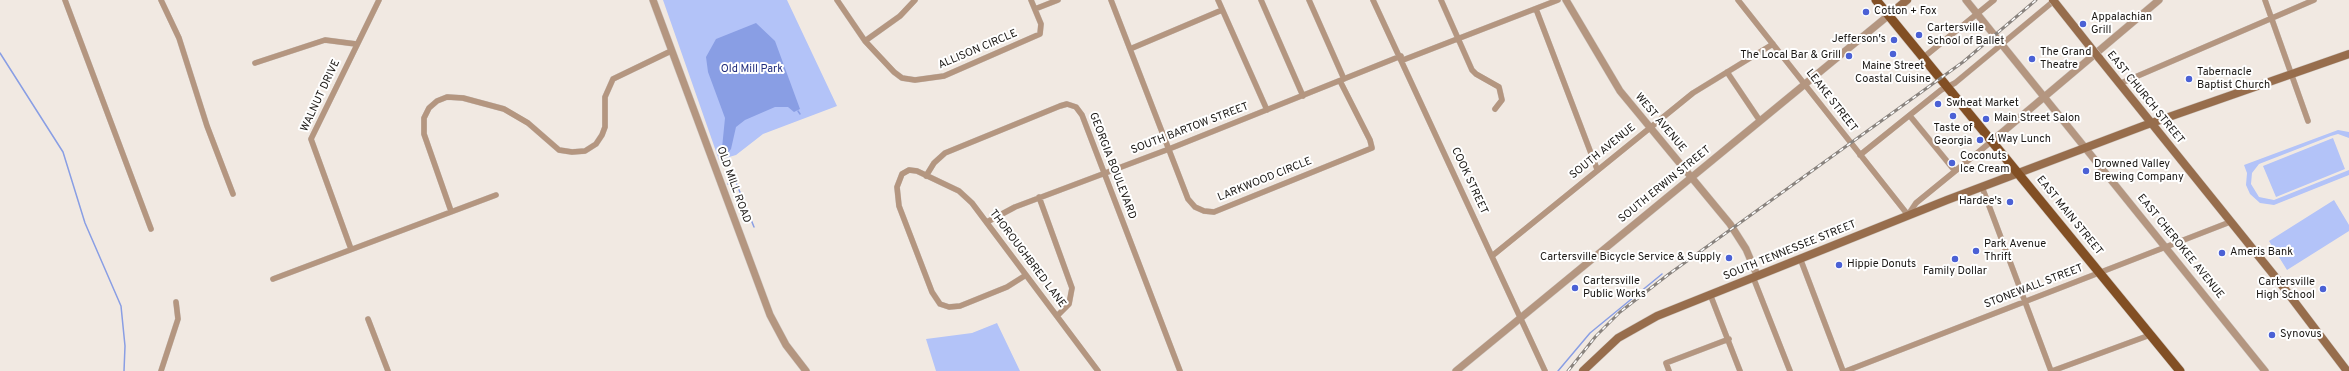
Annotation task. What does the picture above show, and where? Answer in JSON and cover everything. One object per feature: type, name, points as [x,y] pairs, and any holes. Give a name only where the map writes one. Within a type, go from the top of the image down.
[{"type":"main road","name":"EAST MAIN STREET","points":[[1876,0],[1949,86],[2179,371]]},
{"type":"main road","points":[[1888,15],[1907,0]]},
{"type":"main road","name":"EAST CHURCH STREET","points":[[2054,0],[2119,84],[2281,284],[2346,371]]},
{"type":"main road","name":"SOUTH TENNESSEE STREET","points":[[1583,371],[1609,345],[1638,325],[1710,294],[2018,173],[2349,54]]},
{"type":"main road","points":[[2335,355],[2349,365]]},
{"type":"street","points":[[65,0],[151,229]]},
{"type":"street","points":[[161,0],[179,38],[207,126],[233,194]]},
{"type":"street","name":"WALNUT DRIVE","points":[[351,249],[311,138],[379,0]]},
{"type":"street","name":"OLD MILL ROAD","points":[[653,0],[770,315],[786,345],[806,371]]},
{"type":"street","name":"ALLISON CIRCLE","points":[[837,0],[865,41],[902,78],[915,80],[934,79],[979,62],[1040,34],[1041,24],[1035,9]]},
{"type":"street","points":[[865,41],[900,16],[915,0]]},
{"type":"street","points":[[1031,0],[1035,9],[1058,0]]},
{"type":"street","name":"LARKWOOD CIRCLE","points":[[1111,0],[1188,199],[1196,207],[1214,212],[1372,148],[1370,140],[1342,80]]},
{"type":"street","points":[[1218,0],[1267,110]]},
{"type":"street","points":[[1261,0],[1303,96]]},
{"type":"street","points":[[1309,0],[1342,80]]},
{"type":"street","name":"COOK STREET","points":[[1374,0],[1545,371]]},
{"type":"street","points":[[1441,0],[1472,70],[1476,74],[1499,87],[1502,100],[1495,109]]},
{"type":"street","name":"SOUTH BARTOW STREET","points":[[987,222],[1002,212],[1169,149],[1342,80],[1458,39],[1558,0]]},
{"type":"street","name":"WEST AVENUE","points":[[1566,0],[1616,84],[1649,128],[1692,177],[1733,228],[1755,276]]},
{"type":"street","name":"LEAKE STREET","points":[[1738,0],[1908,215]]},
{"type":"street","name":"EAST CHEROKEE AVENUE","points":[[1966,0],[2265,371]]},
{"type":"street","points":[[1924,57],[1994,0]]},
{"type":"street","points":[[1860,155],[1949,86],[2054,0]]},
{"type":"street","name":"EAST CHURCH STREET","points":[[2054,0],[2097,56]]},
{"type":"street","points":[[1908,215],[1916,203],[2044,97],[2097,56],[2159,0]]},
{"type":"street","points":[[2265,0],[2308,121]]},
{"type":"street","points":[[2119,84],[2314,0]]},
{"type":"street","points":[[1536,9],[1597,169]]},
{"type":"street","points":[[1130,49],[1222,10]]},
{"type":"street","name":"SOUTH ERWIN STREET","points":[[1456,371],[1805,85],[1888,15]]},
{"type":"street","points":[[255,63],[325,40],[356,44]]},
{"type":"street","name":"SOUTH AVENUE","points":[[1492,256],[1597,169],[1693,93],[1773,44]]},
{"type":"street","points":[[452,211],[424,134],[424,118],[429,108],[436,101],[447,97],[463,98],[504,109],[528,122],[559,150],[572,152],[585,151],[596,144],[602,135],[605,127],[605,97],[613,79],[671,51]]},
{"type":"street","points":[[1727,72],[1760,121]]},
{"type":"street","name":"GEORGIA BOULEVARD","points":[[926,176],[934,163],[945,153],[1067,104],[1080,110],[1180,371]]},
{"type":"street","points":[[1910,116],[1955,171]]},
{"type":"street","name":"THOROUGHBRED LANE","points":[[1026,275],[1007,287],[960,306],[946,306],[938,301],[932,292],[898,199],[897,187],[904,172],[912,170],[962,194],[987,222],[1098,371]]},
{"type":"street","points":[[1982,187],[2051,371],[2150,335]]},
{"type":"street","points":[[272,279],[452,211],[496,196]]},
{"type":"street","points":[[1039,198],[1072,288],[1069,304],[1057,316]]},
{"type":"street","name":"STONEWALL STREET","points":[[1846,371],[2230,222]]},
{"type":"street","points":[[1800,258],[1843,371]]},
{"type":"street","points":[[1755,276],[1790,371]]},
{"type":"street","points":[[1710,294],[1740,371]]},
{"type":"street","points":[[161,371],[178,319],[176,302]]},
{"type":"street","points":[[368,319],[388,371]]},
{"type":"street","points":[[1669,371],[1666,364],[1728,339]]},
{"type":"green space","name":"Old Mill Park","points":[[663,0],[787,0],[837,106],[763,134],[736,155],[719,160]]},
{"type":"green space","points":[[2338,130],[2349,132],[2349,138],[2338,134],[2331,136],[2259,164],[2252,173],[2251,184],[2259,197],[2274,200],[2349,170],[2349,175],[2274,205],[2260,203],[2250,194],[2246,185],[2247,173],[2244,165]]},
{"type":"green space","points":[[2333,138],[2345,169],[2276,197],[2263,166]]},
{"type":"green space","points":[[2334,200],[2349,225],[2349,231],[2287,270],[2269,241]]},
{"type":"green space","points":[[997,323],[1020,371],[936,371],[926,339],[972,333]]},
{"type":"shaded area","points":[[756,23],[775,41],[800,109],[794,112],[788,107],[775,107],[745,120],[736,127],[731,149],[725,156],[722,148],[725,118],[708,72],[706,57],[716,39]]},
{"type":"waterway","points":[[0,53],[63,152],[85,223],[121,306],[125,346],[124,371]]},
{"type":"waterway","points":[[731,170],[754,227]]},
{"type":"waterway","points":[[728,184],[735,183]]},
{"type":"waterway","points":[[1558,371],[1590,333],[1662,274]]},
{"type":"railway","points":[[1568,371],[1596,336],[1620,312],[1669,274],[1963,62],[2036,0]]},
{"type":"place","name":"Cotton + Fox","points":[[1866,12]]},
{"type":"place","name":"Appalachian Grill","points":[[2083,24]]},
{"type":"place","name":"Cartersville School of Ballet","points":[[1919,35]]},
{"type":"place","name":"Jefferson's","points":[[1894,40]]},
{"type":"place","name":"Maine Street Coastal Cuisine","points":[[1893,54]]},
{"type":"place","name":"The Local Bar & Grill","points":[[1849,56]]},
{"type":"place","name":"The Grand Theatre","points":[[2032,59]]},
{"type":"place","name":"Tabernacle Baptist Church","points":[[2189,79]]},
{"type":"place","name":"Swheat Market","points":[[1938,104]]},
{"type":"place","name":"Taste of Georgia","points":[[1953,116]]},
{"type":"place","name":"Main Street Salon","points":[[1986,119]]},
{"type":"place","name":"4 Way Lunch","points":[[1980,140]]},
{"type":"place","name":"Coconuts Ice Cream","points":[[1952,163]]},
{"type":"place","name":"Drowned Valley Brewing Company","points":[[2086,171]]},
{"type":"place","name":"Hardee's","points":[[2010,202]]},
{"type":"place","name":"Park Avenue Thrift","points":[[1976,251]]},
{"type":"place","name":"Ameris Bank","points":[[2222,253]]},
{"type":"place","name":"Cartersville Bicycle Service & Supply","points":[[1729,258]]},
{"type":"place","name":"Family Dollar","points":[[1955,259]]},
{"type":"place","name":"Hippie Donuts","points":[[1839,265]]},
{"type":"place","name":"Cartersville Public Works","points":[[1575,288]]},
{"type":"place","name":"Cartersville High School","points":[[2323,289]]},
{"type":"place","name":"Synovus","points":[[2272,335]]}]
